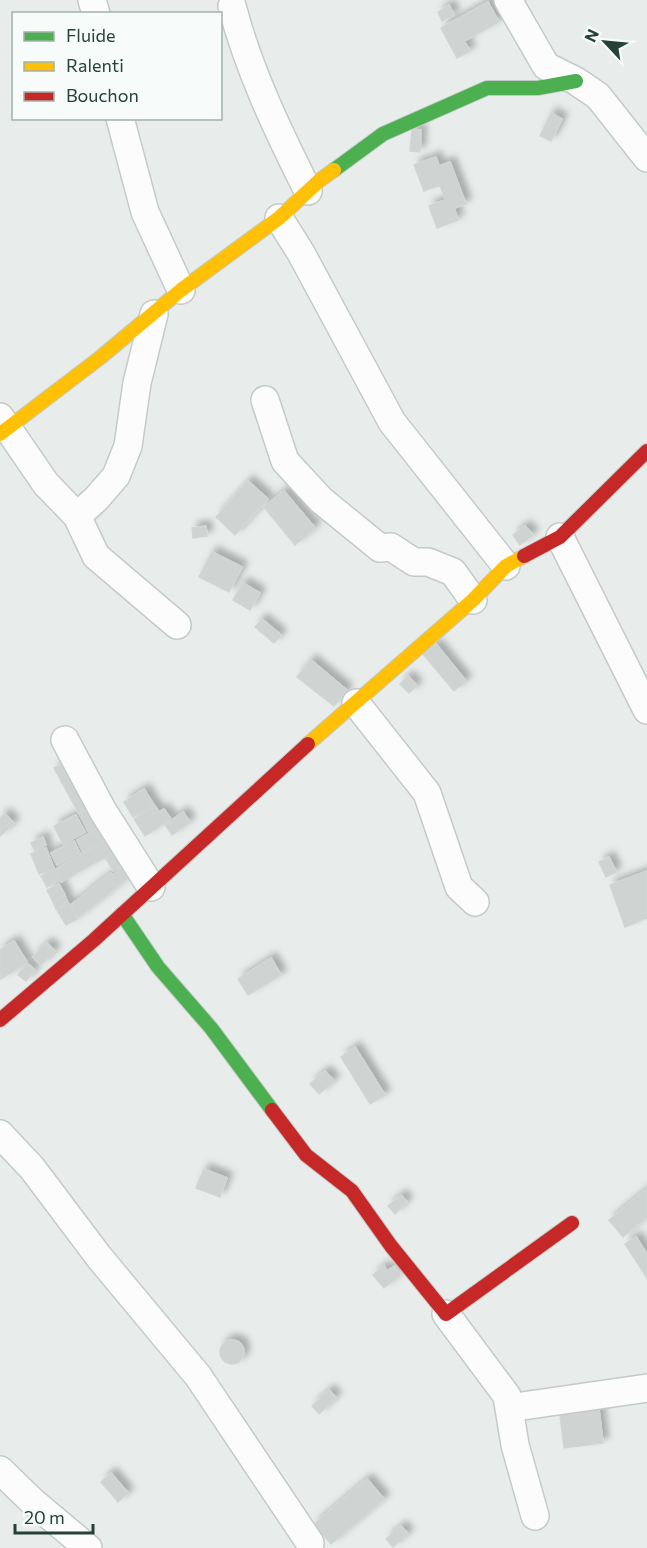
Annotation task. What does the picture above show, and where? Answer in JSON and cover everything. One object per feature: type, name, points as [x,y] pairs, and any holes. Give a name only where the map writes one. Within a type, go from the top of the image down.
[{"type":"street","points":[[508,0],[546,66],[576,81],[598,96],[647,158]]},
{"type":"street","points":[[232,6],[242,42],[276,129],[308,191]]},
{"type":"street","points":[[177,625],[96,556],[77,516],[46,484],[3,426],[279,218],[320,180],[383,134],[487,88],[538,88],[576,81]]},
{"type":"street","points":[[121,120],[145,212],[181,290]]},
{"type":"street","points":[[279,218],[301,253],[392,422],[506,566]]},
{"type":"street","points":[[77,516],[116,476],[128,446],[137,383],[154,314]]},
{"type":"street","points":[[266,400],[285,462],[321,500],[380,548],[391,547],[414,562],[428,562],[453,572],[473,600]]},
{"type":"street","points":[[4,1008],[94,940],[266,781],[473,600],[506,566],[560,537],[628,467],[647,451]]},
{"type":"street","points":[[560,537],[647,710]]},
{"type":"street","points":[[356,703],[427,793],[459,887],[476,902]]},
{"type":"street","points":[[65,740],[104,812],[151,887]]},
{"type":"street","points":[[122,914],[158,967],[211,1028],[306,1155],[352,1191],[397,1254],[446,1314],[507,1396],[515,1444],[535,1516]]},
{"type":"street","points":[[0,1134],[32,1168],[99,1257],[198,1376],[310,1544]]},
{"type":"street","points":[[446,1314],[572,1223]]},
{"type":"street","points":[[509,1408],[647,1388]]},
{"type":"street","points":[[0,1470],[32,1501],[88,1548]]},
{"type":"building","points":[[488,2],[499,22],[464,41],[470,51],[457,58],[441,28]]},
{"type":"building","points":[[449,5],[454,15],[442,21],[438,12]]},
{"type":"building","points":[[551,113],[562,119],[551,141],[540,136]]},
{"type":"building","points":[[412,130],[421,130],[420,152],[410,151]]},
{"type":"building","points":[[436,157],[439,166],[450,162],[466,204],[454,208],[458,220],[437,228],[429,206],[445,200],[440,185],[424,191],[414,165]]},
{"type":"building","points":[[248,481],[268,499],[235,535],[216,517]]},
{"type":"building","points":[[284,491],[315,528],[295,545],[264,507]]},
{"type":"building","points":[[206,526],[207,536],[193,538],[192,528]]},
{"type":"building","points":[[525,526],[533,535],[520,545],[513,535]]},
{"type":"building","points":[[212,552],[242,567],[229,592],[199,577]]},
{"type":"building","points":[[243,583],[260,593],[250,610],[233,600]]},
{"type":"building","points":[[262,619],[281,635],[274,643],[255,627]]},
{"type":"building","points":[[436,644],[466,681],[454,691],[423,654]]},
{"type":"building","points":[[311,660],[347,690],[334,706],[297,677]]},
{"type":"building","points":[[408,676],[417,686],[409,693],[400,684]]},
{"type":"building","points":[[69,760],[104,824],[89,832],[54,768]]},
{"type":"building","points":[[144,789],[154,805],[133,817],[124,802]]},
{"type":"building","points":[[155,806],[159,812],[164,809],[171,819],[145,836],[134,819]]},
{"type":"building","points":[[183,812],[190,822],[172,835],[165,825]]},
{"type":"building","points":[[5,814],[14,823],[0,836],[0,818]]},
{"type":"building","points":[[76,815],[85,832],[63,844],[54,826]]},
{"type":"building","points":[[106,825],[112,836],[83,852],[77,840]]},
{"type":"building","points":[[43,837],[46,845],[35,851],[31,843]]},
{"type":"building","points":[[111,837],[126,863],[113,871],[105,857],[61,882],[54,870]]},
{"type":"building","points":[[74,841],[80,853],[57,865],[51,853]]},
{"type":"building","points":[[46,848],[54,868],[39,874],[31,854]]},
{"type":"building","points":[[609,857],[616,872],[606,877],[599,862]]},
{"type":"building","points":[[126,864],[133,874],[79,917],[71,905]]},
{"type":"building","points":[[53,869],[59,881],[47,887],[41,876]]},
{"type":"building","points":[[647,871],[647,918],[625,927],[610,885]]},
{"type":"building","points":[[59,884],[65,895],[53,902],[47,890]]},
{"type":"building","points":[[65,896],[68,903],[56,909],[53,902]]},
{"type":"building","points":[[70,904],[77,919],[66,925],[57,910]]},
{"type":"building","points":[[14,941],[27,962],[1,979],[0,950]]},
{"type":"building","points":[[47,943],[55,951],[41,965],[33,957]]},
{"type":"building","points":[[271,958],[281,975],[248,995],[238,979]]},
{"type":"building","points":[[27,963],[35,970],[26,981],[18,975]]},
{"type":"building","points":[[355,1047],[385,1095],[370,1104],[341,1057]]},
{"type":"building","points":[[325,1071],[334,1081],[319,1094],[310,1084]]},
{"type":"building","points":[[204,1169],[227,1178],[220,1197],[196,1188]]},
{"type":"building","points":[[647,1189],[647,1217],[623,1237],[609,1220]]},
{"type":"building","points":[[401,1195],[407,1202],[395,1214],[388,1206]]},
{"type":"building","points":[[636,1237],[647,1254],[647,1278],[625,1244]]},
{"type":"building","points":[[384,1266],[387,1271],[395,1266],[401,1274],[384,1288],[373,1275]]},
{"type":"building","points":[[227,1340],[237,1340],[244,1347],[244,1357],[237,1364],[227,1364],[220,1357],[220,1347]]},
{"type":"building","points":[[329,1390],[336,1398],[319,1414],[312,1406]]},
{"type":"building","points":[[599,1410],[603,1443],[564,1448],[560,1415]]},
{"type":"building","points":[[111,1473],[128,1493],[118,1502],[101,1482]]},
{"type":"building","points":[[367,1479],[384,1499],[331,1544],[314,1524]]},
{"type":"building","points":[[401,1526],[408,1534],[393,1547],[386,1539]]},
{"type":"traffic: fast","points":[[334,170],[383,134],[487,88],[538,88],[576,81]]},
{"type":"traffic: fast","points":[[122,914],[158,967],[211,1028],[272,1110]]},
{"type":"traffic: slow","points":[[0,434],[101,357],[181,290],[279,218],[334,170]]},
{"type":"traffic: slow","points":[[308,744],[473,600],[506,566],[524,556]]},
{"type":"traffic: jam","points":[[524,556],[560,537],[647,451]]},
{"type":"traffic: jam","points":[[0,1020],[94,940],[308,744]]},
{"type":"traffic: jam","points":[[272,1110],[306,1155],[352,1191],[391,1246],[446,1314],[572,1223]]}]
